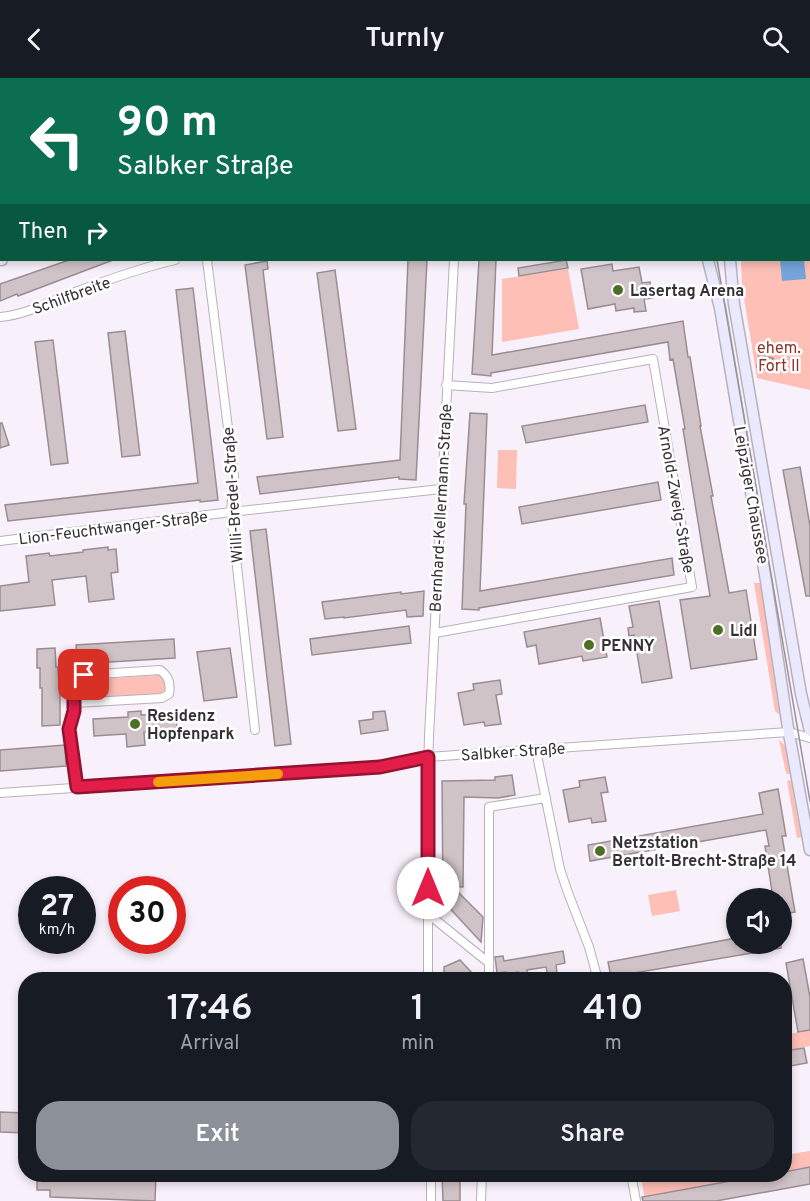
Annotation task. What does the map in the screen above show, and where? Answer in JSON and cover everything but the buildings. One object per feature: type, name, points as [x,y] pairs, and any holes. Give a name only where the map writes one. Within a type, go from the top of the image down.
[{"type":"main road","name":"Leipziger Chaussee","points":[[708,261],[720,308],[810,850]]},
{"type":"main road","name":"Leipziger Chaussee","points":[[730,261],[734,304],[799,683],[810,731]]},
{"type":"street","name":"Schilfbreite","points":[[0,316],[21,314],[90,287],[171,261]]},
{"type":"street","name":"Willi-Bredel-Straße","points":[[207,261],[234,476],[231,512],[255,730]]},
{"type":"street","name":"Bernhard-Kellermann-Straße","points":[[428,972],[428,757],[454,261]]},
{"type":"street","name":"Arnold-Zweig-Straße","points":[[435,633],[692,587],[652,359],[492,388],[446,385]]},
{"type":"street","name":"Lion-Feuchtwanger-Straße","points":[[0,540],[441,489]]},
{"type":"street","points":[[74,703],[162,698],[170,694],[171,686],[166,674],[160,670],[84,675],[78,679],[74,684],[74,703],[74,711],[69,729],[77,787]]},
{"type":"street","name":"Salbker Straße","points":[[0,793],[380,767],[428,757],[789,732],[810,738]]},
{"type":"street","points":[[536,750],[560,869],[590,947],[596,972]]},
{"type":"street","points":[[489,972],[489,807],[546,798]]},
{"type":"street","points":[[428,913],[489,963]]},
{"type":"street","points":[[430,1182],[431,1201]]},
{"type":"street","points":[[481,1201],[482,1182]]},
{"type":"street","points":[[633,1182],[636,1201]]},
{"type":"green space","name":"ehem. Fort II","points":[[741,261],[810,261],[810,390],[757,378],[742,286]]},
{"type":"green space","points":[[568,269],[579,329],[502,342],[502,279]]},
{"type":"green space","points":[[498,450],[517,450],[516,489],[497,488]]},
{"type":"green space","points":[[754,583],[761,583],[780,715],[775,711]]},
{"type":"green space","points":[[159,675],[165,677],[167,687],[166,692],[161,694],[87,699],[82,698],[78,690],[78,686],[85,680]]},
{"type":"green space","points":[[779,740],[785,746],[790,774],[786,773]]},
{"type":"green space","points":[[791,780],[801,837],[797,838],[787,781]]},
{"type":"green space","points":[[676,890],[680,911],[652,916],[648,895]]},
{"type":"green space","points":[[810,1030],[810,1046],[792,1050],[792,1033]]},
{"type":"green space","points":[[810,1151],[810,1167],[792,1171],[792,1154]]},
{"type":"green space","points":[[642,1182],[727,1182],[644,1196]]},
{"type":"water","points":[[780,261],[804,261],[806,279],[782,281]]},
{"type":"tram line","points":[[717,261],[810,801]]},
{"type":"slow traffic","points":[[158,782],[278,774]]},
{"type":"place","name":"Lasertag Arena","points":[[618,290]]},
{"type":"place","name":"Lidl","points":[[718,630]]},
{"type":"place","name":"PENNY","points":[[589,645]]},
{"type":"place","name":"Residenz Hopfenpark","points":[[135,724]]},
{"type":"place","name":"Netzstation Bertolt-Brecht-Straße 14","points":[[600,851]]},
{"type":"route","points":[[84,675],[74,684],[74,714],[69,729],[77,787],[380,767],[428,757],[428,888]]}]
